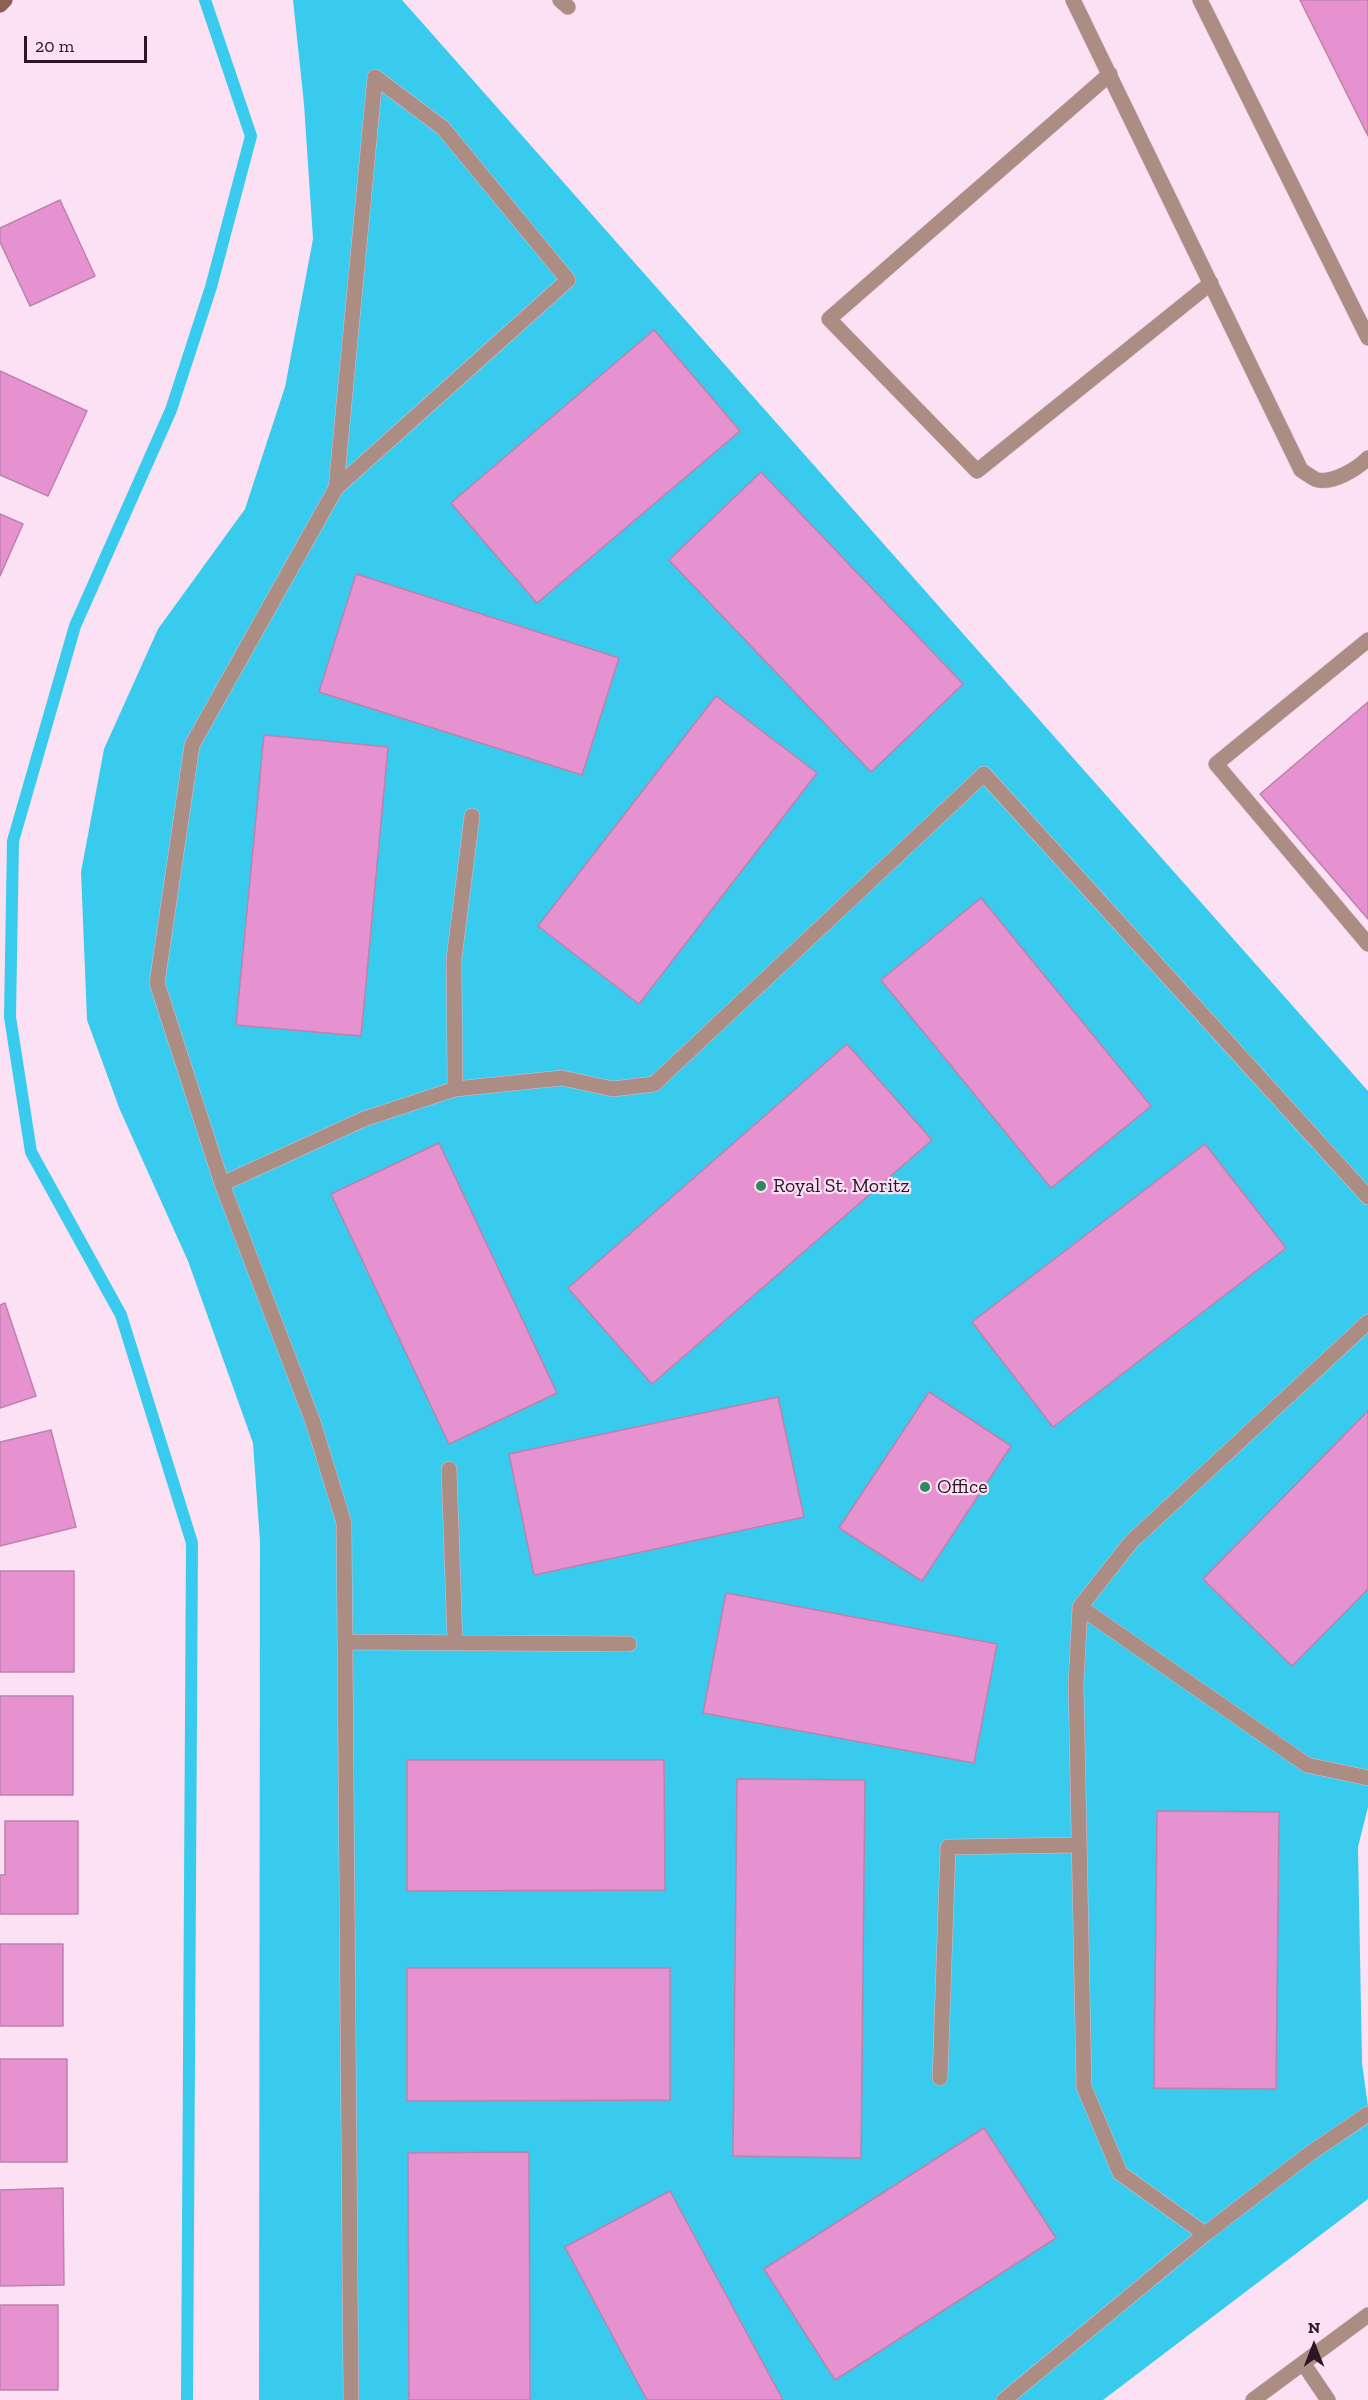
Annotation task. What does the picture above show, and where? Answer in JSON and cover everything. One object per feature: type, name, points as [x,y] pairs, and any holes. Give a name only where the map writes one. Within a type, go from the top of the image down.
[{"type":"street","points":[[0,5],[5,0]]},
{"type":"lane","points":[[1073,0],[1301,470],[1318,480],[1335,479],[1362,464],[1368,458]]},
{"type":"lane","points":[[1200,0],[1368,338]]},
{"type":"lane","points":[[1110,74],[829,319],[976,471],[1211,283]]},
{"type":"lane","points":[[336,488],[375,77],[443,128],[568,280],[336,488],[192,745],[157,983],[222,1184],[313,1422],[344,1522],[351,2400]]},
{"type":"lane","points":[[1368,640],[1216,764],[1368,944]]},
{"type":"lane","points":[[222,1184],[364,1119],[455,1089],[562,1078],[613,1089],[654,1084],[984,774],[1368,1197]]},
{"type":"lane","points":[[455,1089],[454,959],[472,816]]},
{"type":"lane","points":[[1205,2234],[1119,2173],[1084,2087],[1076,1683],[1080,1607],[1131,1542],[1368,1322]]},
{"type":"lane","points":[[450,1469],[455,1642]]},
{"type":"lane","points":[[1080,1607],[1307,1765],[1368,1778]]},
{"type":"lane","points":[[345,1641],[629,1644]]},
{"type":"lane","points":[[940,2078],[948,1847],[1079,1845]]},
{"type":"lane","points":[[1004,2400],[1205,2234],[1309,2154],[1368,2114]]},
{"type":"lane","points":[[1253,2400],[1368,2315]]},
{"type":"lane","points":[[1304,2363],[1328,2400]]},
{"type":"water","name":"Royal St. Moritz","points":[[293,0],[402,0],[1368,1091],[1368,1807],[1358,1847],[1362,2063],[1368,2106],[1368,2199],[1103,2400],[259,2400],[260,1542],[253,1443],[188,1261],[120,1110],[87,1020],[81,872],[104,749],[158,629],[245,509],[285,387],[313,239],[304,104]]},
{"type":"building","points":[[1300,0],[1368,0],[1368,136]]},
{"type":"building","points":[[60,200],[95,276],[30,306],[0,242],[0,228]]},
{"type":"building","points":[[654,330],[740,431],[537,603],[451,503]]},
{"type":"building","points":[[0,371],[87,411],[48,496],[0,475]]},
{"type":"building","points":[[761,472],[963,684],[871,772],[669,560]]},
{"type":"building","points":[[0,514],[23,524],[0,576]]},
{"type":"building","points":[[356,574],[619,658],[582,775],[319,692]]},
{"type":"building","points":[[716,696],[817,773],[639,1004],[538,926]]},
{"type":"building","points":[[1368,702],[1368,919],[1260,794]]},
{"type":"building","points":[[264,735],[388,747],[361,1036],[236,1025]]},
{"type":"building","points":[[981,898],[1151,1106],[1051,1188],[881,980]]},
{"type":"building","points":[[847,1044],[932,1140],[652,1384],[568,1288]]},
{"type":"building","points":[[439,1143],[557,1393],[449,1444],[331,1194]]},
{"type":"building","points":[[1205,1144],[1286,1248],[1053,1427],[972,1322]]},
{"type":"building","points":[[5,1303],[36,1396],[0,1408],[0,1305]]},
{"type":"building","name":"Office","points":[[929,1392],[1011,1446],[922,1581],[839,1528]]},
{"type":"building","points":[[778,1397],[804,1517],[534,1575],[509,1454]]},
{"type":"building","points":[[1368,1411],[1368,1589],[1292,1666],[1203,1579]]},
{"type":"building","points":[[51,1430],[76,1527],[0,1546],[0,1442]]},
{"type":"building","points":[[0,1571],[74,1571],[74,1672],[0,1672]]},
{"type":"building","points":[[726,1593],[997,1644],[974,1763],[703,1713]]},
{"type":"building","points":[[0,1696],[73,1696],[73,1795],[0,1795]]},
{"type":"building","points":[[407,1760],[664,1760],[665,1890],[407,1891]]},
{"type":"building","points":[[737,1779],[865,1780],[861,2158],[733,2156]]},
{"type":"building","points":[[1157,1811],[1279,1812],[1276,2089],[1154,2088]]},
{"type":"building","points":[[5,1821],[78,1821],[78,1914],[0,1914],[0,1875],[5,1875]]},
{"type":"building","points":[[0,1944],[63,1944],[63,2026],[0,2026]]},
{"type":"building","points":[[407,1968],[670,1968],[670,2100],[407,2101]]},
{"type":"building","points":[[0,2059],[67,2059],[67,2162],[0,2162]]},
{"type":"building","points":[[984,2128],[1056,2238],[835,2380],[764,2269]]},
{"type":"building","points":[[529,2152],[530,2400],[409,2400],[408,2153]]},
{"type":"building","points":[[63,2188],[64,2285],[0,2286],[0,2190]]},
{"type":"building","points":[[670,2191],[783,2400],[647,2400],[565,2247]]},
{"type":"building","points":[[0,2305],[58,2305],[58,2390],[0,2390]]},
{"type":"waterway","points":[[187,2400],[192,1543],[121,1315],[31,1152],[10,1017],[13,841],[75,626],[171,410],[211,287],[251,136],[205,0]]},
{"type":"place","name":"Royal St. Moritz","points":[[761,1186]]},
{"type":"place","name":"Office","points":[[925,1487]]}]
